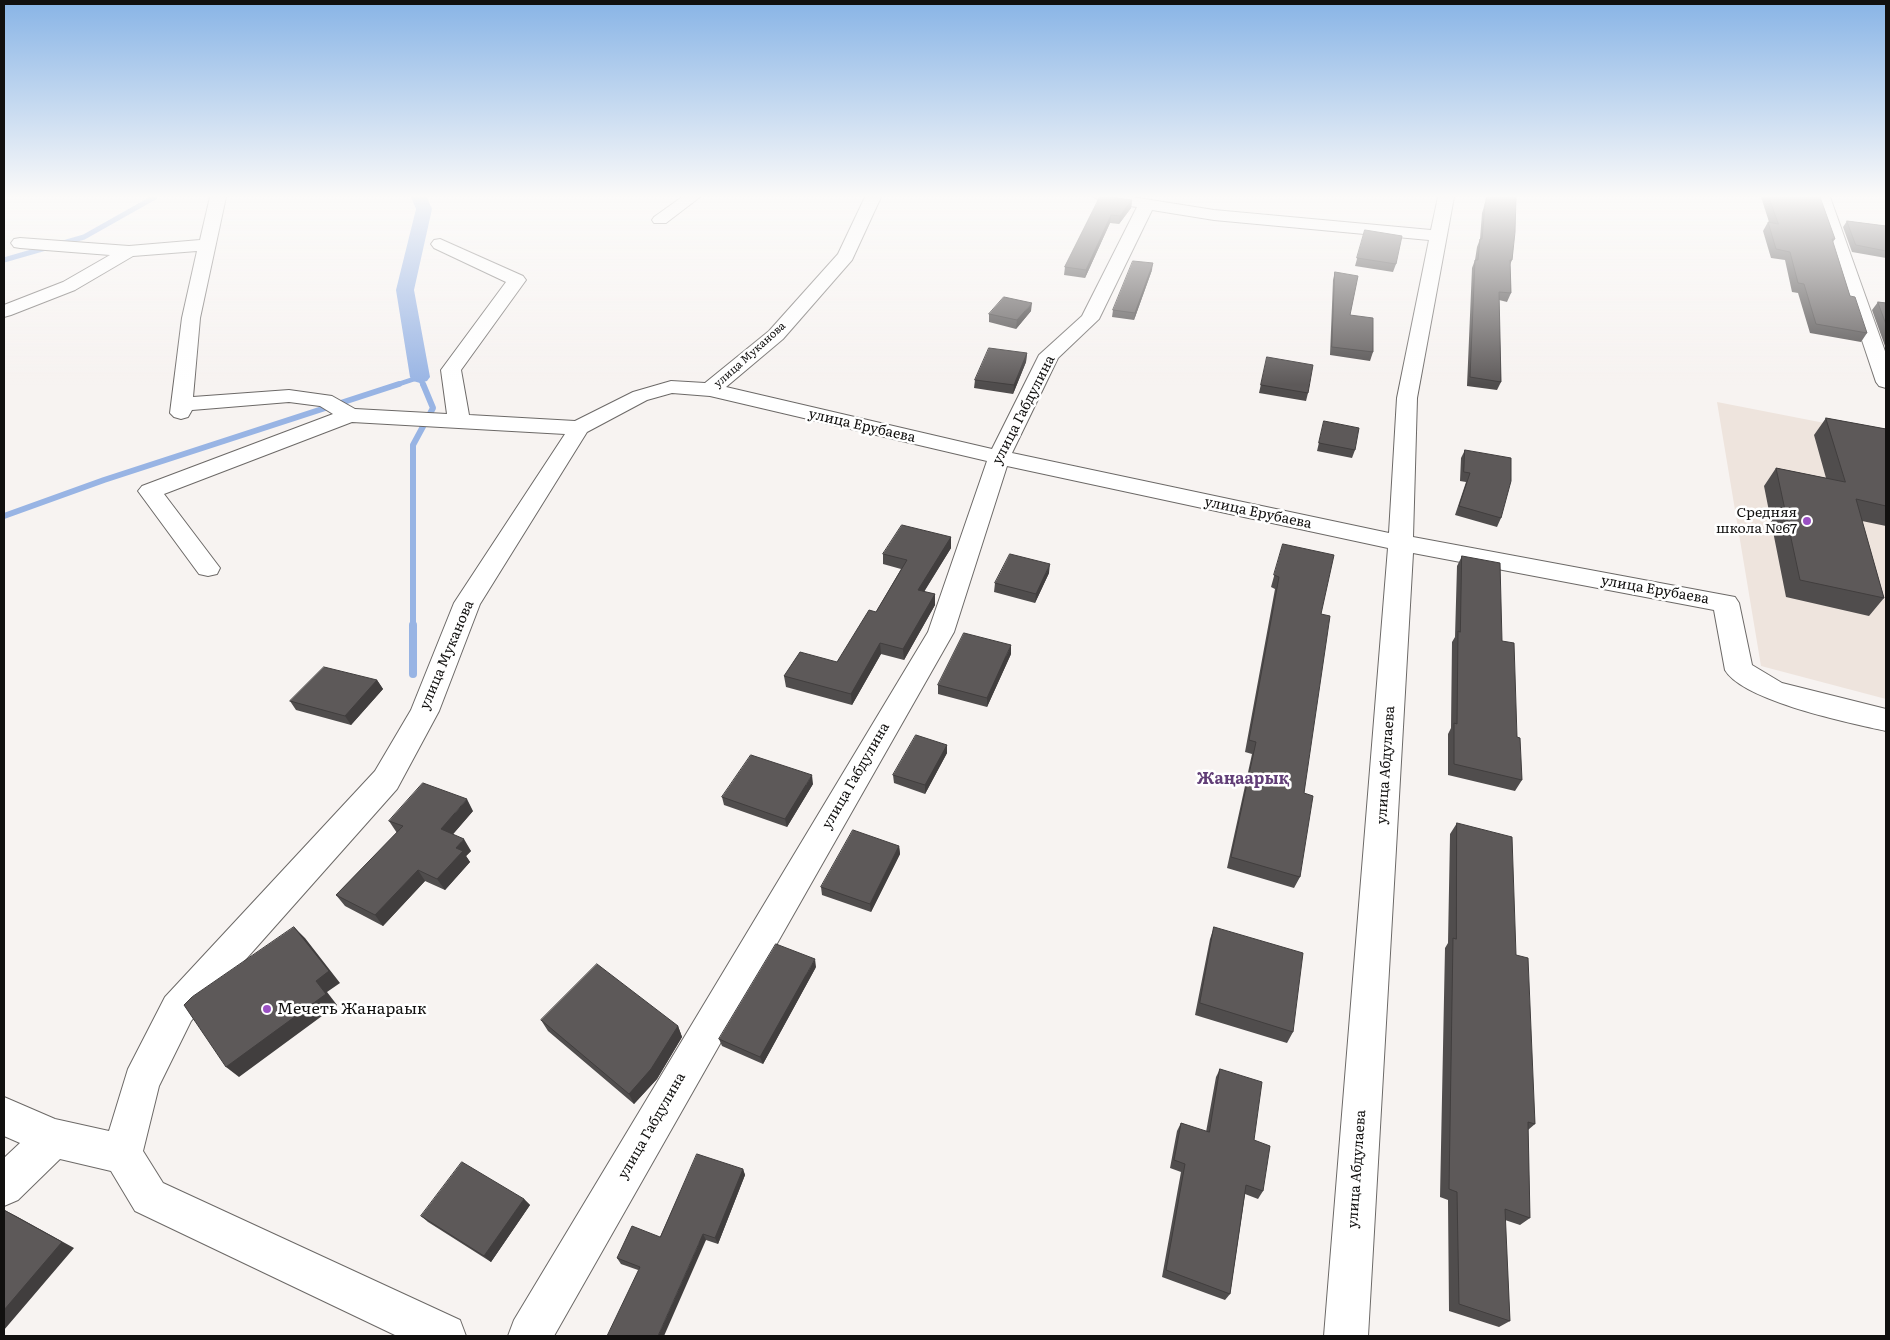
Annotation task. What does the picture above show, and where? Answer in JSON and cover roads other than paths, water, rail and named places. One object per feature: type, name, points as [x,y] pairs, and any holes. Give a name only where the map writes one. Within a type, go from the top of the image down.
[{"type":"street","points":[[4,311],[69,286],[114,260]]},
{"type":"street","points":[[203,260],[191,318],[182,409],[289,396],[325,400],[350,415]]},
{"type":"street","points":[[459,422],[452,370],[516,280],[473,260]]},
{"type":"street","name":"улица Муканова","points":[[710,390],[776,335],[843,260]]},
{"type":"street","name":"улица Габдулина","points":[[530,1336],[941,632],[999,458],[1049,355],[1090,319],[1119,260]]},
{"type":"street","name":"улица Абдулаева","points":[[1346,1336],[1401,543],[1407,398],[1433,260]]},
{"type":"street","points":[[1844,260],[1886,382]]},
{"type":"street","name":"улица Ерубаева","points":[[579,428],[640,396],[671,387],[710,390],[999,458],[1401,543],[1726,603],[1739,670],[1774,691],[1886,720]]},
{"type":"street","points":[[208,568],[150,491],[350,415],[579,428]]},
{"type":"street","name":"улица Муканова","points":[[122,1154],[141,1082],[178,1009],[386,780],[425,711],[467,603],[579,428]]},
{"type":"street","points":[[4,1116],[53,1138],[122,1154],[149,1198],[444,1336]]},
{"type":"street","points":[[4,1186],[53,1138]]},
{"type":"waterway","points":[[412,260],[405,290],[420,377]]},
{"type":"waterway","points":[[399,384],[420,377],[423,385]]},
{"type":"waterway","points":[[4,516],[104,480],[399,384]]},
{"type":"waterway","points":[[413,674],[413,445],[433,408],[423,384]]},
{"type":"place","name":"Средняя школа №67","points":[[1807,521]]},
{"type":"place","name":"Мечеть Жанараык","points":[[267,1009]]},
{"type":"district","name":"Жаңаарық","points":[[1243,779]]}]
